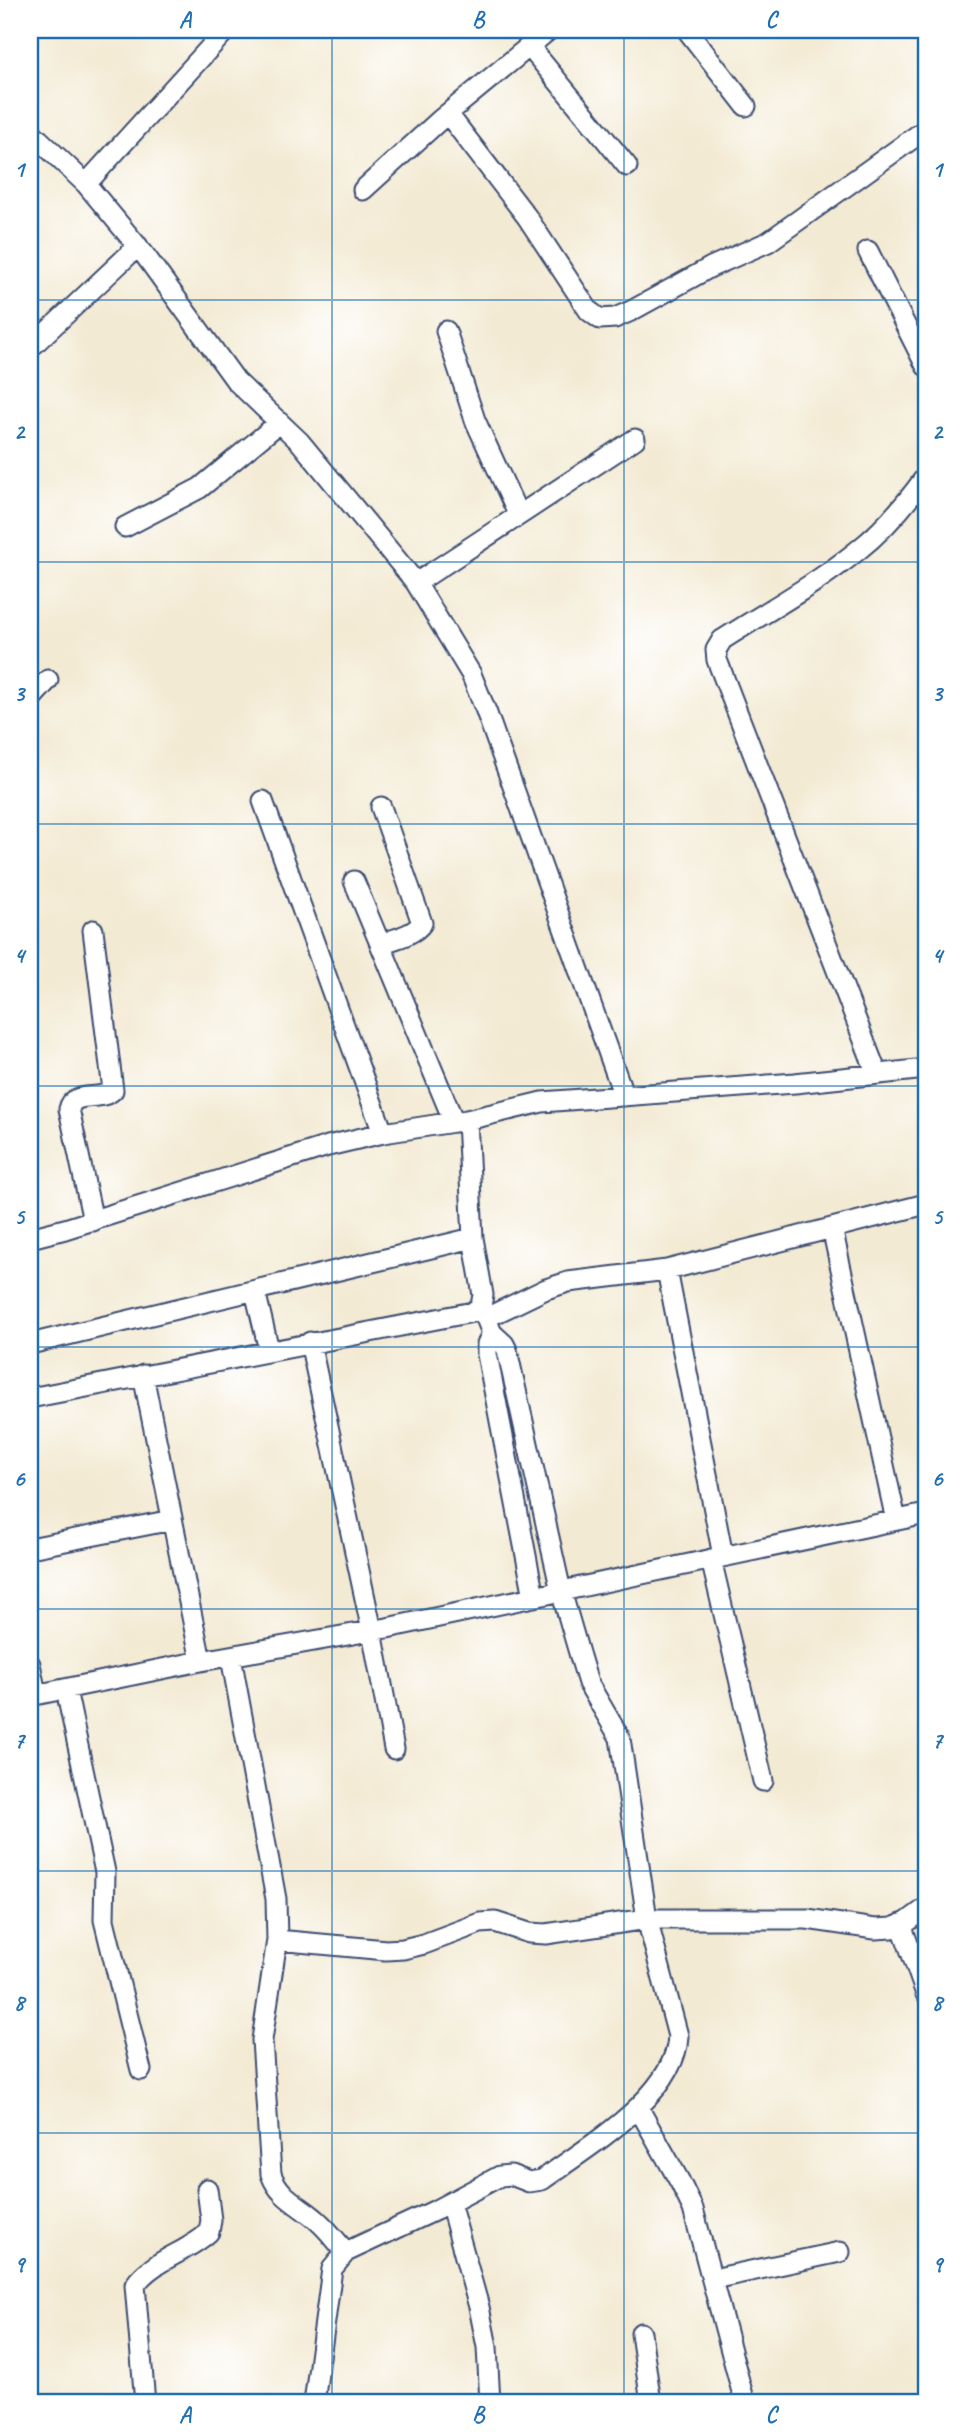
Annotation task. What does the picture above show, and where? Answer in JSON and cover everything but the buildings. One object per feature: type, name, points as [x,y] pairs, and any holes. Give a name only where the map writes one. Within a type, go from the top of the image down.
[{"type":"street","points":[[86,184],[226,30]]},
{"type":"street","points":[[363,190],[448,114],[549,30]]},
{"type":"street","points":[[687,30],[746,106]]},
{"type":"street","points":[[529,46],[627,166]]},
{"type":"street","points":[[448,114],[527,217],[589,311],[600,319],[615,318],[631,311],[711,267],[768,242],[926,129]]},
{"type":"street","points":[[30,131],[86,184],[138,246],[236,381],[300,442],[416,583],[466,665],[481,699],[624,1096]]},
{"type":"street","points":[[30,348],[138,246]]},
{"type":"street","points":[[869,251],[919,335],[926,366]]},
{"type":"street","points":[[446,331],[475,420],[518,514]]},
{"type":"street","points":[[125,527],[200,488],[279,423]]},
{"type":"street","points":[[416,583],[635,439]]},
{"type":"street","points":[[877,1074],[717,660],[716,650],[722,640],[821,578],[859,550],[889,522],[926,477]]},
{"type":"street","points":[[30,699],[48,680]]},
{"type":"street","points":[[263,801],[383,1133]]},
{"type":"street","points":[[380,944],[408,933],[422,923],[381,807]]},
{"type":"street","points":[[354,881],[461,1121],[473,1238],[486,1319],[487,1354],[534,1597]]},
{"type":"street","points":[[93,930],[113,1090],[109,1095],[76,1099],[69,1106],[93,1221]]},
{"type":"street","points":[[30,1238],[93,1221],[328,1146],[383,1133],[461,1121],[542,1102],[926,1069]]},
{"type":"street","points":[[486,1319],[546,1289],[568,1282],[667,1270],[926,1204]]},
{"type":"street","points":[[832,1228],[897,1520]]},
{"type":"street","points":[[30,1344],[473,1238]]},
{"type":"street","points":[[667,1270],[717,1558],[763,1780]]},
{"type":"street","points":[[255,1291],[269,1350]]},
{"type":"street","points":[[30,1398],[473,1312],[486,1319],[507,1350],[561,1591],[588,1683],[620,1738],[647,1919],[678,2036],[674,2063],[639,2109],[542,2180],[529,2182],[511,2175],[500,2176],[346,2252],[332,2269],[314,2403]]},
{"type":"street","points":[[310,1342],[372,1631],[394,1749]]},
{"type":"street","points":[[143,1375],[201,1661]]},
{"type":"street","points":[[30,1664],[33,1695],[66,1690],[201,1661],[372,1631],[926,1514]]},
{"type":"street","points":[[30,1548],[172,1520]]},
{"type":"street","points":[[232,1657],[276,1899],[277,1940],[262,2040],[271,2174],[275,2186],[286,2198],[318,2220],[346,2252]]},
{"type":"street","points":[[66,1690],[105,1872],[104,1920],[141,2070]]},
{"type":"street","points":[[277,1940],[386,1950],[403,1949],[480,1923],[495,1922],[529,1933],[546,1934],[647,1919],[807,1919],[875,1930],[901,1924],[926,1908]]},
{"type":"street","points":[[901,1924],[926,1994]]},
{"type":"street","points":[[639,2109],[693,2209],[745,2403]]},
{"type":"street","points":[[145,2403],[135,2285],[142,2275],[200,2241],[209,2232],[211,2220],[207,2189]]},
{"type":"street","points":[[450,2203],[480,2306],[487,2347],[490,2403]]},
{"type":"street","points":[[713,2279],[840,2252]]},
{"type":"street","points":[[641,2333],[652,2403]]}]
